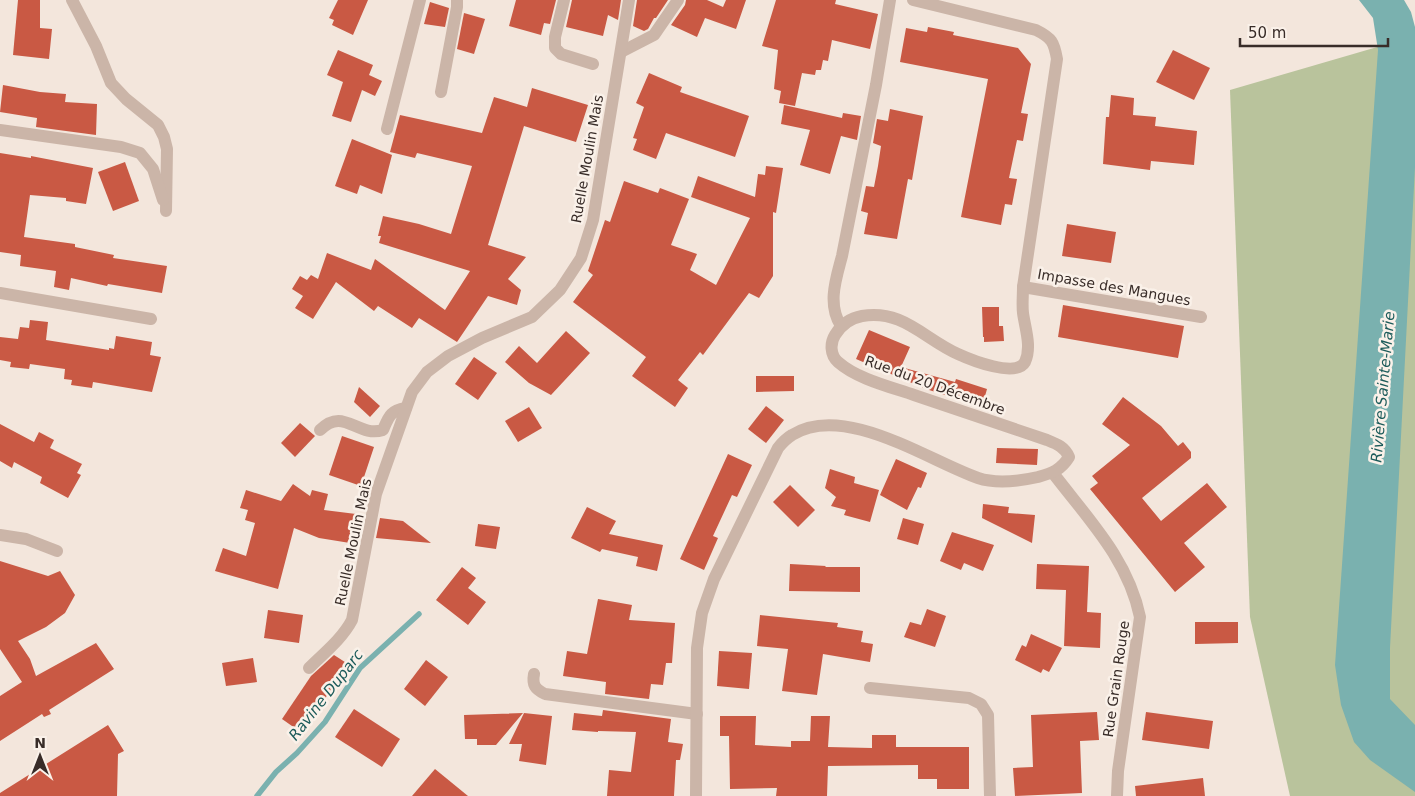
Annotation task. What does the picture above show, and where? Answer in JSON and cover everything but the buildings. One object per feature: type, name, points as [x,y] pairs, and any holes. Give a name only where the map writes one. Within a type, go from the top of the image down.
[{"type":"street","points":[[0,130],[121,147],[140,153],[153,169],[166,211],[168,149],[164,136],[158,125],[126,99],[111,83],[96,46],[72,0]]},
{"type":"street","points":[[387,129],[420,0]]},
{"type":"street","points":[[441,92],[457,7],[456,0]]},
{"type":"street","points":[[564,0],[554,37],[555,48],[561,54],[593,64]]},
{"type":"street","name":"Ruelle Moulin Mais","points":[[309,668],[339,639],[352,620],[376,494],[412,392],[419,381],[437,363],[482,338],[532,317],[560,290],[581,258],[593,220],[629,0]]},
{"type":"street","points":[[621,52],[654,35],[678,0]]},
{"type":"street","points":[[890,0],[872,104],[842,256],[834,284],[835,316],[841,326],[858,317],[868,315],[890,316],[902,320],[958,354],[1000,368],[1011,369],[1020,367],[1025,361],[1027,353],[1026,327],[1023,312],[1023,287],[1057,58],[1054,45],[1048,36],[1036,30],[913,0]]},
{"type":"street","name":"Impasse des Mangues","points":[[1023,287],[1201,317]]},
{"type":"street","points":[[0,294],[151,319]]},
{"type":"street","name":"Rue du 20 Décembre","points":[[841,326],[832,339],[831,346],[837,361],[868,379],[1060,446],[1066,451],[1068,457],[1061,468],[1053,473]]},
{"type":"street","points":[[320,430],[328,423],[341,420],[368,431],[383,430],[390,414],[406,408]]},
{"type":"street","points":[[696,796],[696,648],[702,613],[714,579],[778,448],[792,435],[812,426],[831,426],[881,435],[980,479],[1001,481],[1024,480],[1053,473]]},
{"type":"street","name":"Rue Grain Rouge","points":[[1053,473],[1114,552],[1136,597],[1140,617],[1118,771],[1117,796]]},
{"type":"street","points":[[0,535],[26,539],[57,551]]},
{"type":"street","points":[[534,674],[532,683],[536,689],[545,694],[696,714]]},
{"type":"street","points":[[870,688],[969,698],[981,704],[988,715],[990,796]]},
{"type":"green space","points":[[1415,36],[1415,796],[1290,796],[1250,617],[1230,90]]},
{"type":"water","name":"Rivière Sainte-Marie","points":[[1359,0],[1404,0],[1411,12],[1415,27],[1415,167],[1390,648],[1390,699],[1415,725],[1415,792],[1370,760],[1354,742],[1341,705],[1335,665],[1378,50],[1373,18]]},
{"type":"waterway","name":"Ravine Duparc","points":[[257,796],[276,772],[297,753],[325,722],[360,668],[419,614]]}]
